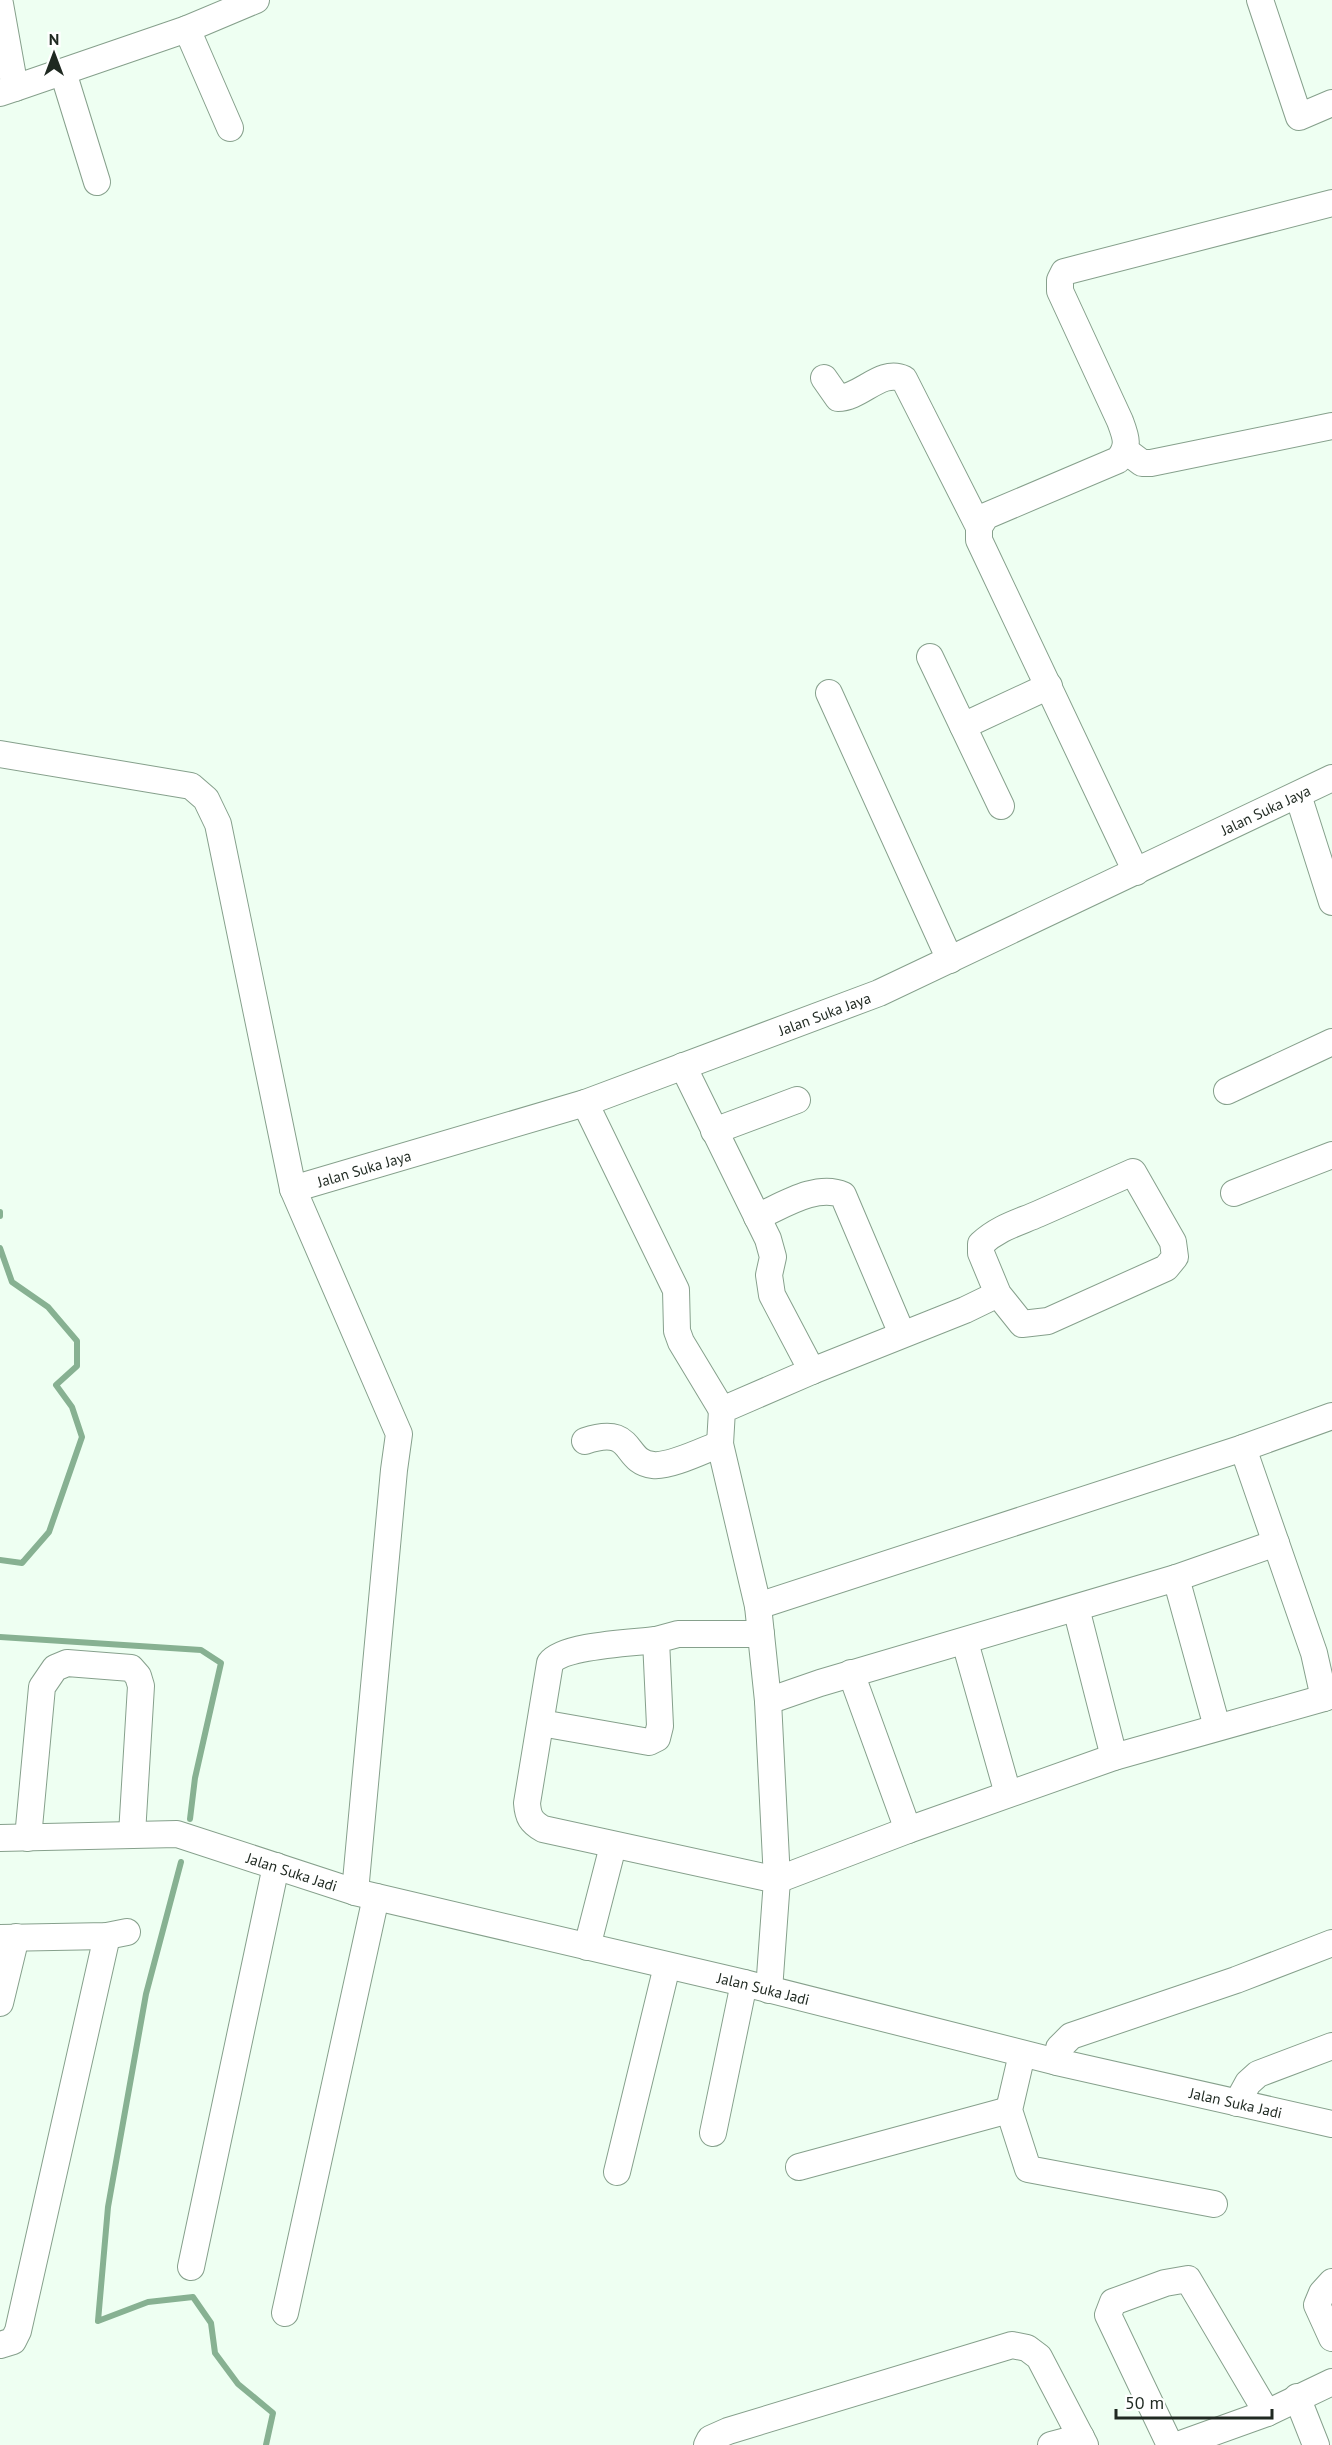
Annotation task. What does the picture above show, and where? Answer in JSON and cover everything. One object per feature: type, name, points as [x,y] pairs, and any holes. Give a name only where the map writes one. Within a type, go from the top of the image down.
[{"type":"street","points":[[0,4],[7,90],[187,28],[255,0]]},
{"type":"street","points":[[1260,0],[1299,117],[1332,103]]},
{"type":"street","points":[[187,28],[230,128]]},
{"type":"street","points":[[63,72],[97,182]]},
{"type":"street","points":[[979,527],[986,516],[1118,460],[1126,451],[1127,439],[1120,421],[1060,291],[1060,280],[1064,272],[1332,203]]},
{"type":"street","points":[[824,378],[838,398],[846,398],[885,378],[896,375],[904,379],[979,527],[980,540],[1136,872]]},
{"type":"street","points":[[1126,451],[1142,463],[1151,463],[1332,426]]},
{"type":"street","points":[[930,657],[1001,807]]},
{"type":"street","points":[[963,726],[1049,686]]},
{"type":"street","points":[[829,693],[950,960]]},
{"type":"street","points":[[0,754],[191,786],[206,799],[218,824],[293,1189],[399,1434],[394,1470],[365,1895],[285,2313]]},
{"type":"street","name":"Jalan Suka Jaya","points":[[293,1189],[585,1103],[879,993],[1332,778]]},
{"type":"street","points":[[1298,795],[1332,902]]},
{"type":"street","points":[[1227,1091],[1332,1042]]},
{"type":"street","points":[[683,1066],[773,1257],[769,1275],[772,1295],[812,1371]]},
{"type":"street","points":[[714,1131],[798,1100]]},
{"type":"street","points":[[585,1103],[676,1290],[677,1331],[681,1342],[723,1410],[720,1444],[758,1606],[768,1701],[777,1880],[769,1990]]},
{"type":"street","points":[[1234,1193],[1332,1155]]},
{"type":"street","points":[[1133,1172],[1173,1242],[1175,1257],[1166,1268],[1048,1321],[1022,1324],[998,1294],[981,1253],[981,1244],[990,1235],[997,1229],[1024,1220],[1133,1172]]},
{"type":"street","points":[[756,1217],[818,1191],[832,1189],[843,1195],[902,1334]]},
{"type":"street","points":[[723,1410],[902,1334],[965,1311],[998,1294]]},
{"type":"street","points":[[758,1606],[1243,1448],[1332,1416]]},
{"type":"street","points":[[585,1441],[601,1435],[614,1437],[625,1442],[639,1461],[652,1465],[663,1464],[720,1444]]},
{"type":"street","points":[[761,1634],[678,1634],[656,1640],[577,1650],[554,1657],[550,1663],[527,1803],[528,1816],[534,1824],[543,1829],[614,1846],[777,1880],[908,1830],[1113,1757],[1328,1696],[1243,1448]]},
{"type":"street","points":[[768,1701],[851,1673],[964,1642],[1176,1578],[1276,1543]]},
{"type":"street","points":[[1176,1578],[1217,1726]]},
{"type":"street","points":[[1076,1608],[1113,1757]]},
{"type":"street","points":[[541,1723],[640,1741],[649,1742],[657,1738],[660,1726],[656,1640]]},
{"type":"street","points":[[964,1642],[1008,1794]]},
{"type":"street","points":[[28,1838],[42,1687],[55,1668],[67,1663],[131,1668],[138,1676],[141,1686],[132,1834]]},
{"type":"street","points":[[851,1673],[908,1830]]},
{"type":"street","name":"Jalan Suka Jadi","points":[[0,1838],[132,1834],[188,1837],[365,1895],[744,1983],[1022,2054],[1332,2124]]},
{"type":"street","points":[[587,1947],[614,1846]]},
{"type":"street","points":[[192,2267],[276,1866]]},
{"type":"street","points":[[0,2003],[8,1937],[117,1934],[18,2331],[13,2341],[0,2345]]},
{"type":"street","points":[[1057,2062],[1059,2048],[1071,2036],[1236,1980],[1332,1943]]},
{"type":"street","points":[[617,2172],[667,1966]]},
{"type":"street","points":[[713,2133],[744,1983]]},
{"type":"street","points":[[1237,2103],[1248,2082],[1258,2074],[1332,2046]]},
{"type":"street","points":[[1022,2054],[1009,2110],[1028,2169],[1214,2204]]},
{"type":"street","points":[[799,2167],[1009,2110]]},
{"type":"street","points":[[1170,2445],[1108,2315],[1113,2302],[1165,2283],[1188,2279],[1267,2413]]},
{"type":"street","points":[[1332,2282],[1322,2293],[1317,2305],[1332,2338]]},
{"type":"street","points":[[707,2445],[710,2439],[728,2431],[1012,2345],[1027,2349],[1038,2357],[1083,2441],[1051,2445]]},
{"type":"street","points":[[1178,2445],[1267,2413],[1332,2382]]},
{"type":"street","points":[[1297,2397],[1316,2445]]},
{"type":"waterway","points":[[0,1248],[12,1282],[48,1307],[77,1341],[77,1366],[56,1385],[72,1407],[82,1437],[49,1532],[22,1563],[0,1560]]},
{"type":"waterway","points":[[0,1637],[201,1650],[221,1663],[195,1778],[190,1819]]},
{"type":"waterway","points":[[181,1862],[146,1994],[108,2207],[98,2321],[148,2302],[193,2297],[211,2323],[215,2353],[238,2384],[273,2413],[266,2445]]}]
